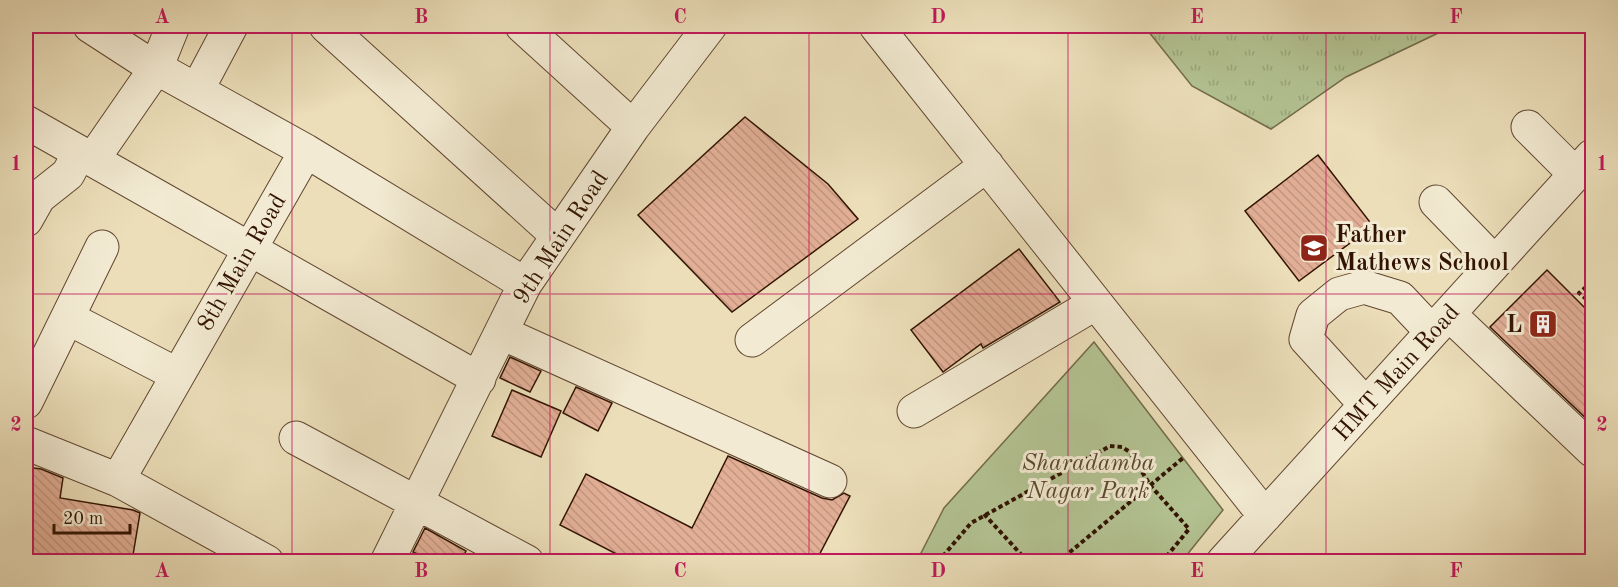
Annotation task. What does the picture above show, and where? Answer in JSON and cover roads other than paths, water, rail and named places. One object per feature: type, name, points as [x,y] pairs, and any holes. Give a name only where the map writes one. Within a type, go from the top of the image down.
[{"type":"street","points":[[90,26],[156,68],[306,151],[525,284]]},
{"type":"street","points":[[26,220],[39,197],[86,156],[156,68],[173,26]]},
{"type":"street","points":[[197,90],[231,26]]},
{"type":"street","points":[[326,26],[558,236]]},
{"type":"street","points":[[522,26],[633,128]]},
{"type":"street","name":"9th Main Road","points":[[387,561],[525,284],[633,128],[710,26]]},
{"type":"street","points":[[876,26],[1265,516]]},
{"type":"street","points":[[26,122],[479,379]]},
{"type":"street","points":[[1528,127],[1584,165]]},
{"type":"street","name":"8th Main Road","points":[[118,480],[176,374],[306,151]]},
{"type":"street","points":[[752,340],[987,165]]},
{"type":"street","name":"HMT Main Road","points":[[1223,561],[1584,165]]},
{"type":"street","points":[[1436,202],[1495,263]]},
{"type":"street","points":[[26,402],[102,247]]},
{"type":"street","points":[[1366,405],[1306,339],[1313,315],[1339,294],[1364,287],[1400,298],[1440,323],[1593,450]]},
{"type":"street","points":[[914,411],[1096,303]]},
{"type":"street","points":[[68,318],[176,374]]},
{"type":"street","points":[[502,333],[830,481]]},
{"type":"street","points":[[296,438],[527,561]]},
{"type":"street","points":[[26,443],[118,480],[267,561]]},
{"type":"place","name":"Father Mathews School","points":[[1314,248]]},
{"type":"place","name":"L","points":[[1543,324]]},
{"type":"park label","name":"Sharadamba Nagar Park","points":[[1088,476]]}]
